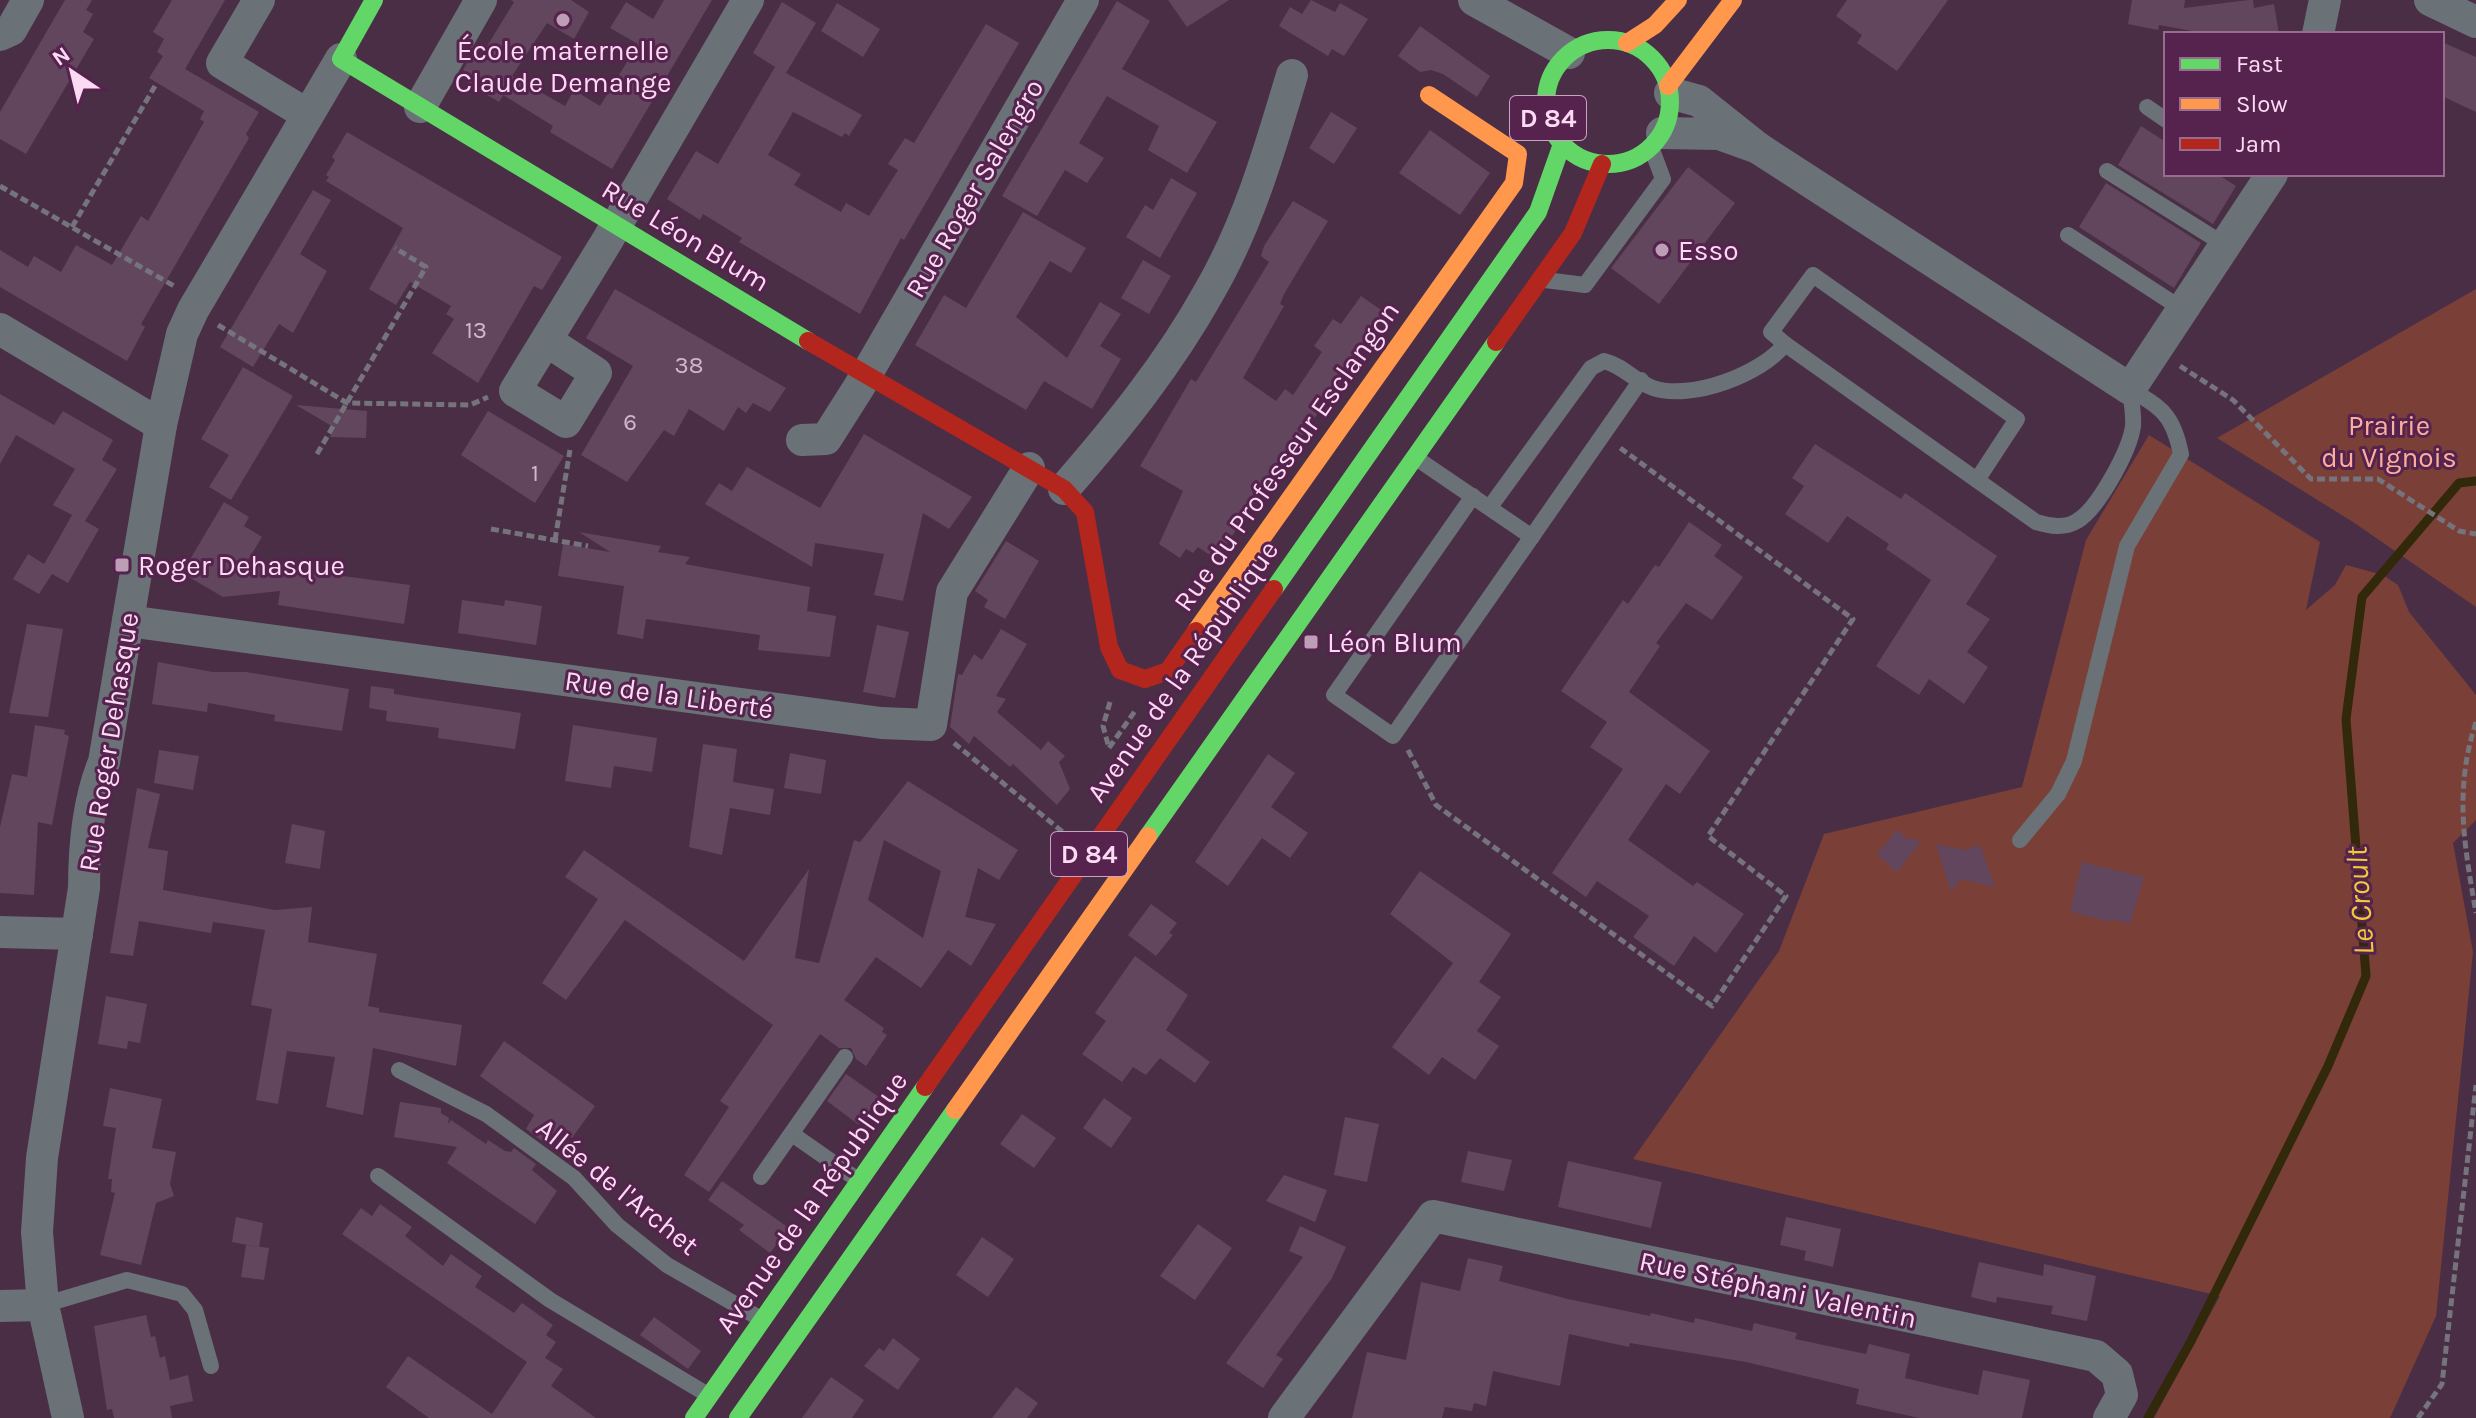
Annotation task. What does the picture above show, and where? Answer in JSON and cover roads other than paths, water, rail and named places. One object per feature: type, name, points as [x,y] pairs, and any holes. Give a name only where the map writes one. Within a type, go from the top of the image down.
[{"type":"main road","points":[[341,59],[374,0]]},
{"type":"main road","points":[[1627,43],[1655,25],[1678,0]]},
{"type":"main road","points":[[1669,90],[1733,0]]},
{"type":"main road","points":[[1569,53],[1587,44],[1607,40],[1627,43],[1645,52],[1659,67],[1669,90],[1667,121],[1656,140]]},
{"type":"main road","name":"D 84","points":[[1569,53],[1555,69],[1547,87],[1546,107],[1551,127],[1562,144],[1587,161],[1602,164],[1619,163],[1656,140]]},
{"type":"main road","name":"Rue Léon Blum","points":[[341,59],[866,376],[1064,489]]},
{"type":"main road","name":"Rue du Professeur Esclangon","points":[[1064,489],[1085,512],[1109,647],[1120,670],[1145,679],[1168,671],[1514,183],[1518,154],[1429,95]]},
{"type":"main road","name":"Avenue de la République","points":[[694,1418],[1538,212],[1562,144]]},
{"type":"main road","name":"D 84","points":[[738,1418],[1573,233],[1602,164]]},
{"type":"street","points":[[0,35],[11,30],[28,0]]},
{"type":"street","points":[[259,0],[222,63],[308,115]]},
{"type":"street","points":[[420,107],[481,0]]},
{"type":"street","points":[[547,341],[596,373],[566,422],[515,391],[616,227],[748,0]]},
{"type":"street","name":"Rue Roger Salengro","points":[[802,440],[826,439],[866,376],[1083,0]]},
{"type":"street","points":[[1474,0],[1569,53]]},
{"type":"street","points":[[2318,32],[2325,0]]},
{"type":"street","points":[[2430,0],[2476,22]]},
{"type":"street","name":"Rue Roger Dehasque","points":[[68,1418],[43,1305],[37,1232],[42,1158],[84,888],[84,857],[170,379],[196,305],[341,59]]},
{"type":"street","points":[[1064,489],[1130,413],[1209,293],[1268,157],[1292,75]]},
{"type":"street","points":[[1669,90],[1699,101],[1758,148],[2130,389],[2225,245],[2264,177]]},
{"type":"street","points":[[1656,140],[1719,134],[1758,148]]},
{"type":"street","points":[[0,329],[161,425]]},
{"type":"street","name":"Rue de la Liberté","points":[[128,621],[881,723],[931,725],[952,592],[1029,468]]},
{"type":"street","points":[[0,932],[77,934]]},
{"type":"street","name":"Rue Stéphani Valentin","points":[[1284,1418],[1433,1216],[2096,1356],[2117,1374],[2122,1395],[2109,1418]]},
{"type":"street","points":[[0,1306],[43,1305]]},
{"type":"lane","points":[[2147,107],[2164,119]]},
{"type":"lane","points":[[1540,280],[1585,285],[1663,179],[1656,140]]},
{"type":"lane","points":[[2107,171],[2225,245]]},
{"type":"lane","points":[[2068,235],[2182,309]]},
{"type":"lane","points":[[1977,480],[2017,419],[1813,275],[1771,332],[1785,344],[2036,522],[2055,527],[2076,522],[2093,508],[2126,449],[2133,425],[2130,389]]},
{"type":"lane","points":[[1490,507],[1591,368],[1604,361],[1620,365],[1641,380],[1663,390],[1695,389],[1759,370],[1785,344]]},
{"type":"lane","points":[[1473,496],[1334,695],[1393,736],[1641,380]]},
{"type":"lane","points":[[2020,840],[2058,794],[2074,761],[2127,546],[2181,454],[2175,424],[2160,407],[2130,389]]},
{"type":"lane","points":[[1415,457],[1532,537]]},
{"type":"lane","points":[[761,1177],[845,1057]]},
{"type":"lane","name":"Allée de l'Archet","points":[[399,1070],[486,1114],[574,1178],[617,1225],[667,1265],[763,1320]]},
{"type":"lane","points":[[792,1134],[860,1181]]},
{"type":"lane","points":[[378,1176],[550,1300],[710,1396]]},
{"type":"lane","points":[[43,1305],[127,1280],[182,1294],[195,1310],[211,1366]]},
{"type":"waterway","name":"Le Croult","points":[[2148,1418],[2191,1341],[2328,1066],[2366,976],[2346,719],[2362,597],[2459,483],[2476,481]]},
{"type":"place","name":"École maternelle Claude Demange","points":[[563,20]]},
{"type":"place","name":"Esso","points":[[1662,250]]},
{"type":"place","name":"Roger Dehasque","points":[[122,565]]},
{"type":"place","name":"Léon Blum","points":[[1311,642]]},
{"type":"park label","name":"Prairie du Vignois","points":[[2389,441]]}]
